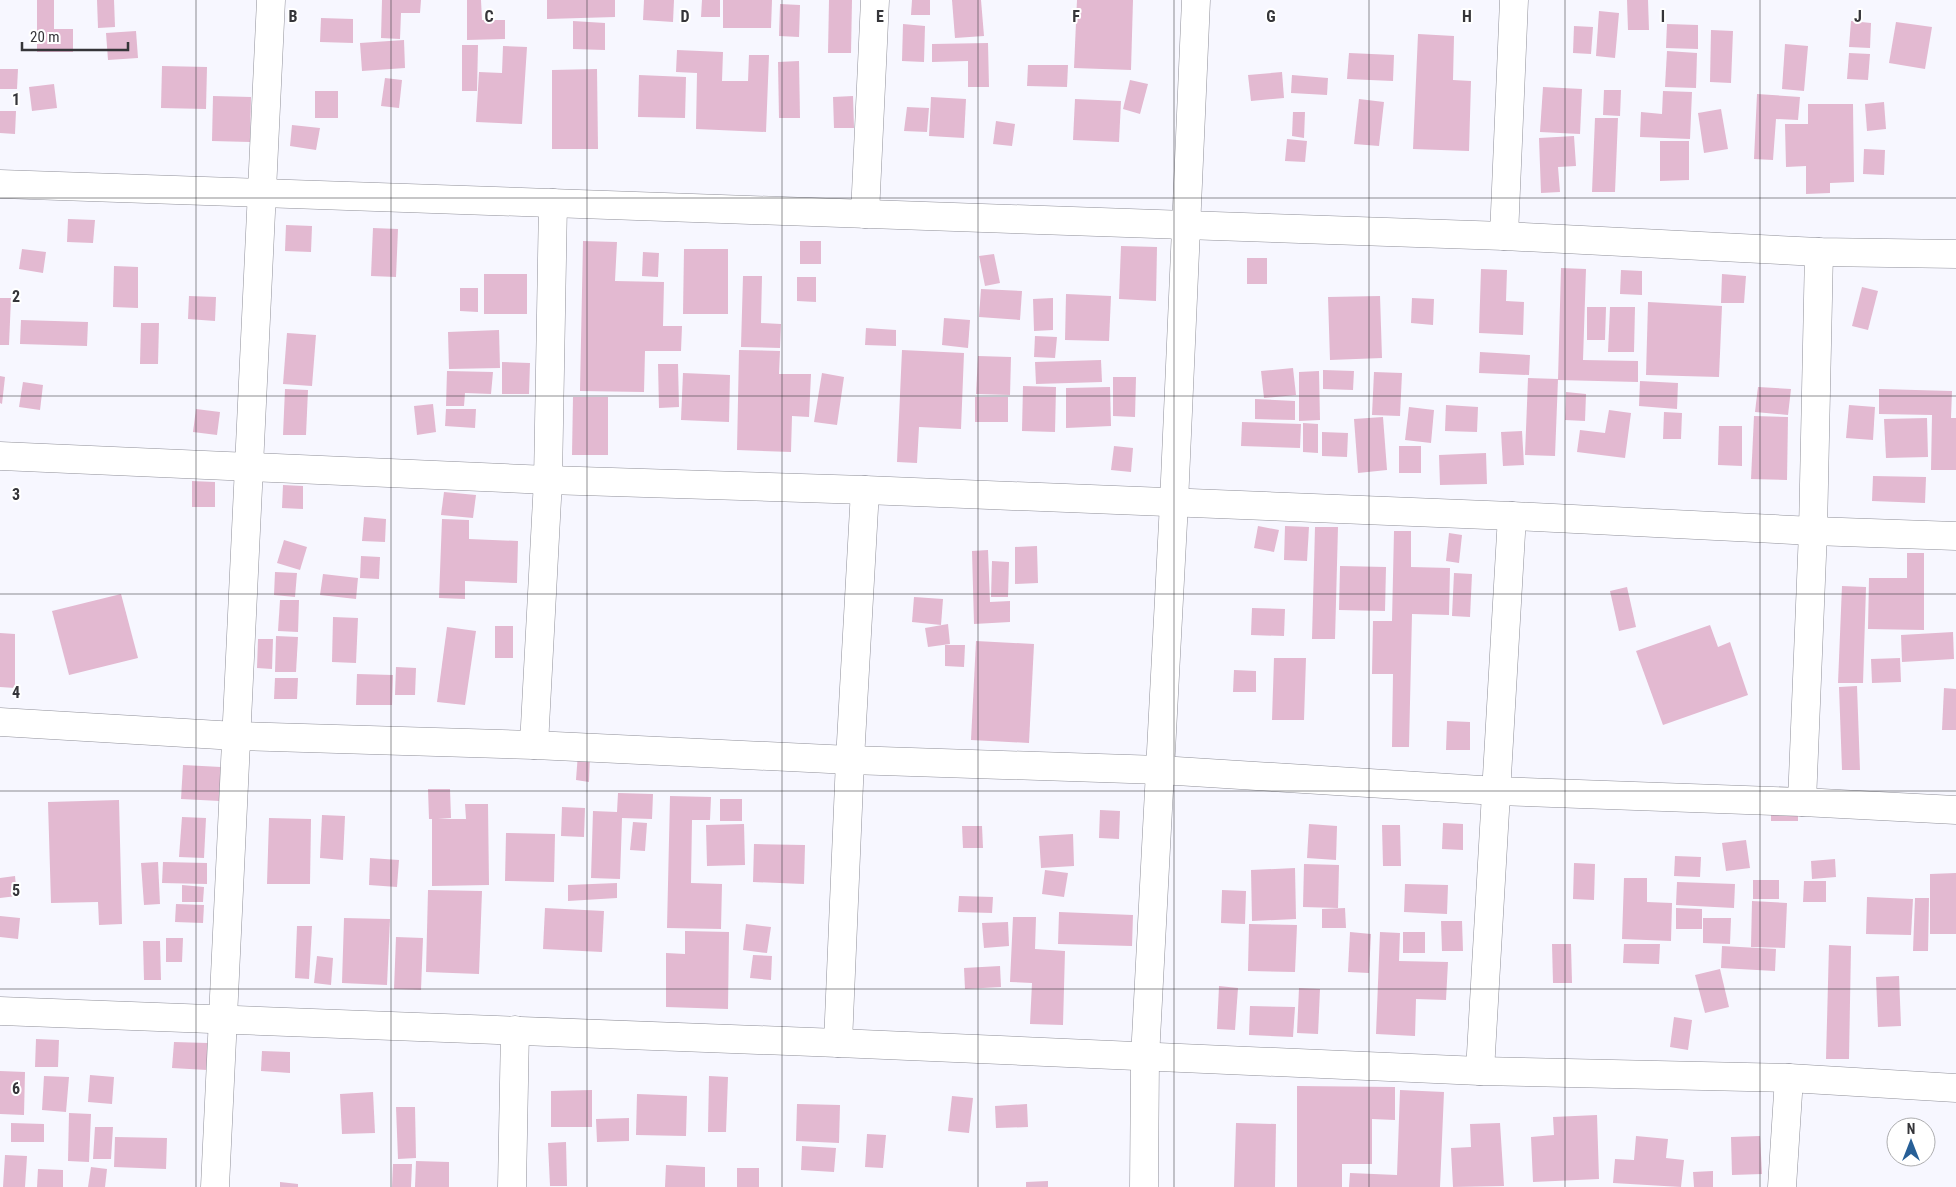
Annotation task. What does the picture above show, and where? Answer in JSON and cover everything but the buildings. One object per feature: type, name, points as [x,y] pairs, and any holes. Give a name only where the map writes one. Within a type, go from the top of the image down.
[{"type":"street","points":[[215,1187],[271,0]]},
{"type":"street","points":[[865,214],[874,0]]},
{"type":"street","points":[[1144,1187],[1145,1058],[1174,503],[1196,0]]},
{"type":"street","points":[[1504,236],[1514,0]]},
{"type":"street","points":[[0,184],[1504,236],[1819,252],[1956,254]]},
{"type":"street","points":[[534,745],[548,480],[553,203]]},
{"type":"street","points":[[1802,802],[1813,531],[1819,252]]},
{"type":"street","points":[[0,456],[548,480],[865,490],[1512,516],[1956,536]]},
{"type":"street","points":[[838,1043],[850,760],[865,490]]},
{"type":"street","points":[[1480,1072],[1512,516]]},
{"type":"street","points":[[0,722],[236,736],[534,745],[850,760],[1160,770],[1497,791],[1802,802],[1956,810]]},
{"type":"street","points":[[0,1011],[223,1018],[838,1043],[1480,1072],[1789,1078],[1956,1088]]},
{"type":"street","points":[[512,1187],[515,1030]]},
{"type":"street","points":[[1782,1187],[1789,1078]]}]
